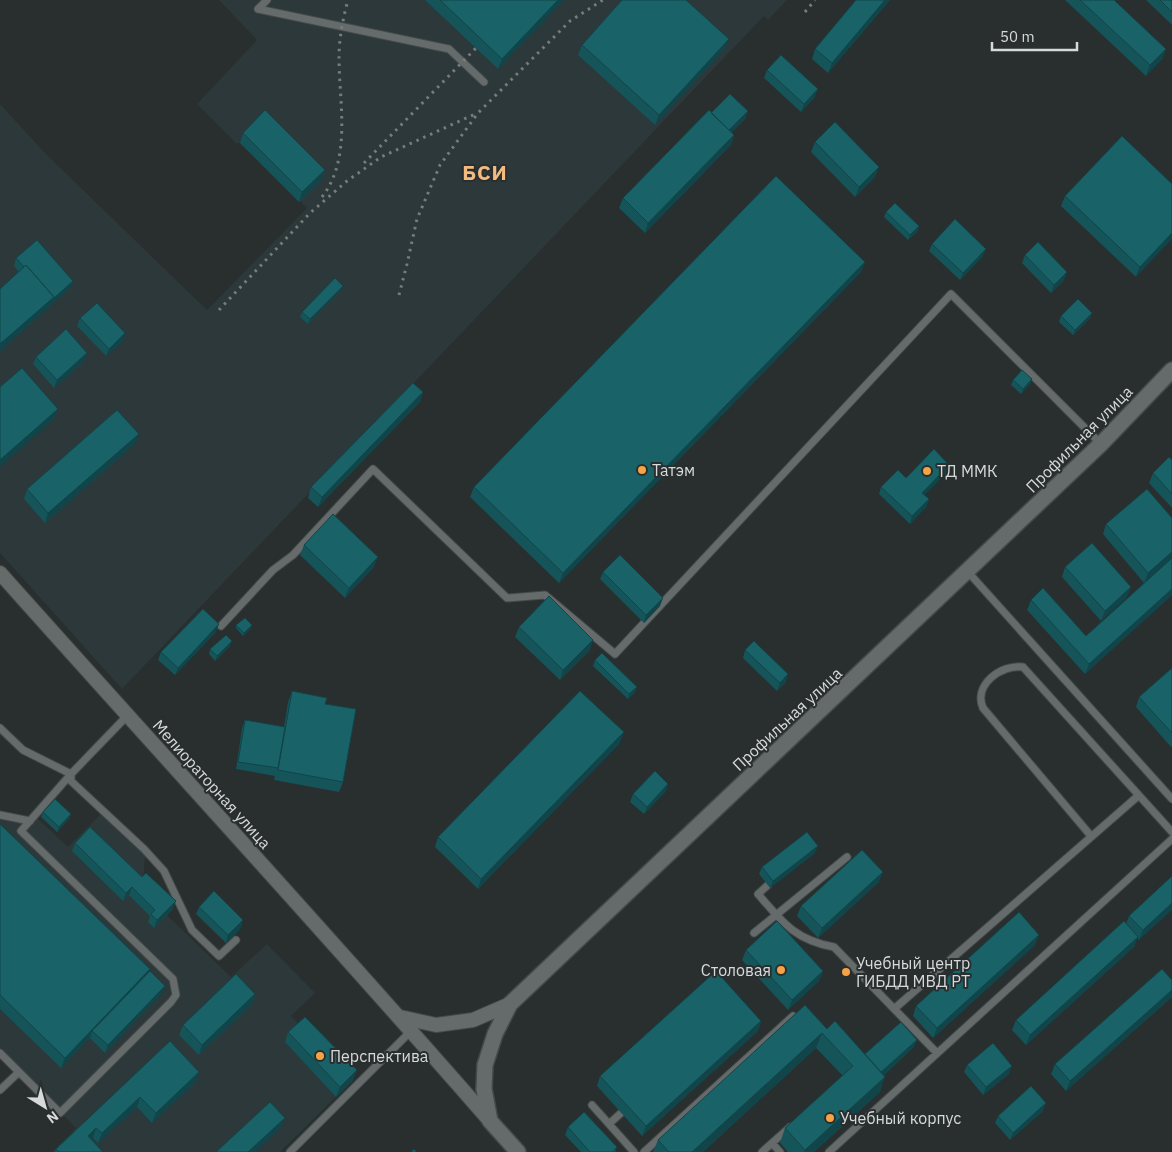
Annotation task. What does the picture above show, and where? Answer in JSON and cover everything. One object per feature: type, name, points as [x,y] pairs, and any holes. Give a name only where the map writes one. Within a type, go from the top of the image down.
[{"type":"street","name":"Профильная улица","points":[[490,1121],[484,1089],[485,1065],[495,1034],[510,1004],[968,572],[1101,444],[1172,370]]},
{"type":"street","name":"Мелиораторная улица","points":[[0,573],[412,1030],[518,1152]]},
{"type":"street","points":[[400,1017],[436,1025],[473,1020],[510,1004]]},
{"type":"lane","points":[[267,0],[258,10],[449,49],[484,82]]},
{"type":"lane","points":[[221,626],[273,570],[293,555],[373,469],[507,598],[545,595],[615,654],[951,294],[1101,444]]},
{"type":"lane","points":[[968,572],[1172,799]]},
{"type":"lane","points":[[1091,836],[983,708],[981,702],[982,690],[990,679],[1008,668],[1023,667],[1172,832]]},
{"type":"lane","points":[[0,1053],[60,1113],[171,1002],[176,994],[173,979],[22,831],[70,774],[127,716]]},
{"type":"lane","points":[[0,728],[23,750],[70,774]]},
{"type":"lane","points":[[70,774],[71,782],[144,848],[164,871],[192,930],[219,956],[236,940]]},
{"type":"lane","points":[[894,1009],[1138,796]]},
{"type":"lane","points":[[0,815],[30,822]]},
{"type":"lane","points":[[829,1152],[1172,838]]},
{"type":"lane","points":[[754,933],[847,857]]},
{"type":"lane","points":[[768,885],[758,894],[785,925],[812,942],[834,947],[937,1053]]},
{"type":"lane","points":[[644,1152],[793,1016]]},
{"type":"lane","points":[[290,1152],[412,1030]]},
{"type":"lane","points":[[0,1090],[19,1072]]},
{"type":"lane","points":[[592,1105],[634,1152]]},
{"type":"lane","points":[[609,1124],[621,1113]]},
{"type":"lane","points":[[762,1152],[792,1124]]},
{"type":"lane","points":[[772,1143],[780,1152]]},
{"type":"shaded area","points":[[219,0],[787,0],[768,20],[764,16],[122,689],[0,553],[0,104],[45,153],[207,310],[307,208],[240,143],[236,143],[197,104],[257,40]]},
{"type":"shaded area","points":[[107,808],[146,846],[143,880],[173,909],[167,915],[231,977],[267,944],[315,993],[291,1016],[353,1080],[280,1152],[52,1152],[76,1128],[0,1054],[0,818],[35,816],[68,847]]},
{"type":"building","points":[[440,0],[558,0],[502,59]]},
{"type":"building","points":[[622,0],[686,0],[729,39],[659,115],[582,45]]},
{"type":"building","points":[[856,0],[885,0],[832,63],[815,49]]},
{"type":"building","points":[[1080,0],[1114,0],[1166,49],[1150,65]]},
{"type":"building","points":[[1160,0],[1172,0],[1172,12]]},
{"type":"building","points":[[781,55],[818,89],[804,104],[767,70]]},
{"type":"building","points":[[730,94],[748,111],[729,130],[711,113]]},
{"type":"building","points":[[265,110],[325,170],[302,192],[243,133]]},
{"type":"building","points":[[709,110],[734,135],[648,223],[623,198]]},
{"type":"building","points":[[835,122],[879,167],[859,187],[815,142]]},
{"type":"building","points":[[1122,136],[1172,184],[1172,233],[1140,267],[1065,196]]},
{"type":"building","points":[[776,176],[865,262],[563,573],[474,487]]},
{"type":"building","points":[[895,203],[919,226],[910,235],[886,212]]},
{"type":"building","points":[[955,219],[986,249],[963,273],[932,244]]},
{"type":"building","points":[[37,240],[73,281],[53,299],[54,297],[26,265],[24,267],[16,258]]},
{"type":"building","points":[[1038,242],[1067,272],[1054,285],[1025,255]]},
{"type":"building","points":[[26,265],[54,297],[0,344],[0,289]]},
{"type":"building","points":[[335,278],[343,286],[310,319],[302,312]]},
{"type":"building","points":[[1078,299],[1092,313],[1075,330],[1061,316]]},
{"type":"building","points":[[97,303],[125,333],[109,349],[80,318]]},
{"type":"building","points":[[66,329],[87,353],[57,380],[36,357]]},
{"type":"building","points":[[22,368],[58,409],[0,460],[0,387]]},
{"type":"building","points":[[1022,370],[1032,379],[1023,389],[1013,380]]},
{"type":"building","points":[[413,383],[423,392],[322,497],[311,487]]},
{"type":"building","points":[[117,410],[139,434],[48,513],[27,489]]},
{"type":"building","points":[[934,449],[949,465],[922,493],[929,499],[912,516],[881,487],[898,470],[906,478]]},
{"type":"building","points":[[1169,457],[1172,460],[1172,494],[1153,473]]},
{"type":"building","points":[[1147,489],[1172,518],[1172,552],[1148,573],[1106,524]]},
{"type":"building","points":[[333,514],[378,557],[349,588],[304,545]]},
{"type":"building","points":[[1092,543],[1131,587],[1105,611],[1065,567]]},
{"type":"building","points":[[620,555],[663,598],[646,615],[603,572]]},
{"type":"building","points":[[1172,558],[1172,589],[1089,664],[1031,600],[1043,588],[1086,636]]},
{"type":"building","points":[[549,596],[593,640],[563,670],[519,627]]},
{"type":"building","points":[[203,609],[219,624],[178,668],[161,652]]},
{"type":"building","points":[[245,618],[252,625],[244,633],[236,625]]},
{"type":"building","points":[[226,635],[232,641],[217,656],[210,649]]},
{"type":"building","points":[[754,641],[788,674],[780,683],[745,650]]},
{"type":"building","points":[[602,653],[637,687],[629,694],[595,660]]},
{"type":"building","points":[[1172,668],[1172,733],[1139,697]]},
{"type":"building","points":[[292,691],[327,698],[325,704],[356,709],[343,782],[278,770]]},
{"type":"building","points":[[580,691],[624,732],[481,879],[438,837]]},
{"type":"building","points":[[245,720],[285,727],[278,768],[238,762]]},
{"type":"building","points":[[655,771],[668,784],[647,807],[633,794]]},
{"type":"building","points":[[55,799],[71,814],[59,827],[43,812]]},
{"type":"building","points":[[0,824],[150,969],[65,1058],[0,995]]},
{"type":"building","points":[[90,827],[142,877],[146,873],[176,901],[157,920],[151,914],[155,910],[132,887],[126,893],[75,843]]},
{"type":"building","points":[[807,832],[818,846],[773,881],[762,867]]},
{"type":"building","points":[[862,850],[883,872],[822,928],[801,906]]},
{"type":"building","points":[[1172,876],[1172,903],[1143,930],[1129,916]]},
{"type":"building","points":[[214,891],[243,920],[228,935],[199,907]]},
{"type":"building","points":[[1019,912],[1039,935],[937,1028],[916,1006]]},
{"type":"building","name":"Столовая","points":[[777,921],[823,971],[792,1000],[746,950]]},
{"type":"building","points":[[1124,921],[1138,937],[1030,1035],[1016,1020]]},
{"type":"building","points":[[1162,969],[1172,980],[1172,990],[1070,1081],[1055,1064]]},
{"type":"building","points":[[150,971],[165,986],[108,1045],[92,1031]]},
{"type":"building","points":[[716,971],[761,1021],[646,1126],[600,1076]]},
{"type":"building","points":[[236,974],[255,994],[202,1045],[183,1025]]},
{"type":"building","points":[[805,1005],[827,1029],[835,1021],[885,1077],[805,1150],[785,1128],[853,1066],[822,1033],[692,1152],[669,1152],[658,1140]]},
{"type":"building","points":[[305,1017],[357,1070],[340,1087],[288,1032]]},
{"type":"building","points":[[901,1022],[917,1040],[881,1072],[865,1054]]},
{"type":"building","points":[[170,1041],[199,1072],[156,1113],[140,1097],[102,1133],[96,1128],[88,1136],[103,1152],[59,1152],[56,1149]]},
{"type":"building","points":[[993,1043],[1012,1066],[986,1087],[967,1065]]},
{"type":"building","points":[[1031,1086],[1046,1103],[1013,1133],[998,1116]]},
{"type":"building","points":[[270,1102],[285,1118],[248,1152],[216,1152]]},
{"type":"building","points":[[584,1112],[617,1147],[612,1152],[590,1152],[568,1127]]},
{"type":"railway","points":[[322,197],[331,182],[341,148],[342,111],[339,50],[348,0]]},
{"type":"railway","points":[[399,295],[417,219],[440,165],[478,113],[570,21],[603,0]]},
{"type":"railway","points":[[805,12],[815,0]]},
{"type":"railway","points":[[364,163],[476,48]]},
{"type":"railway","points":[[219,310],[310,213],[347,181],[381,157],[475,114]]},
{"type":"place","name":"Татэм","points":[[642,470]]},
{"type":"place","name":"ТД ММК","points":[[927,471]]},
{"type":"place","name":"Столовая","points":[[781,970]]},
{"type":"place","name":"Учебный центр ГИБДД МВД РТ","points":[[846,972]]},
{"type":"place","name":"Перспектива","points":[[320,1056]]},
{"type":"place","name":"Учебный корпус","points":[[830,1118]]},
{"type":"district","name":"БСИ","points":[[485,172]]}]
